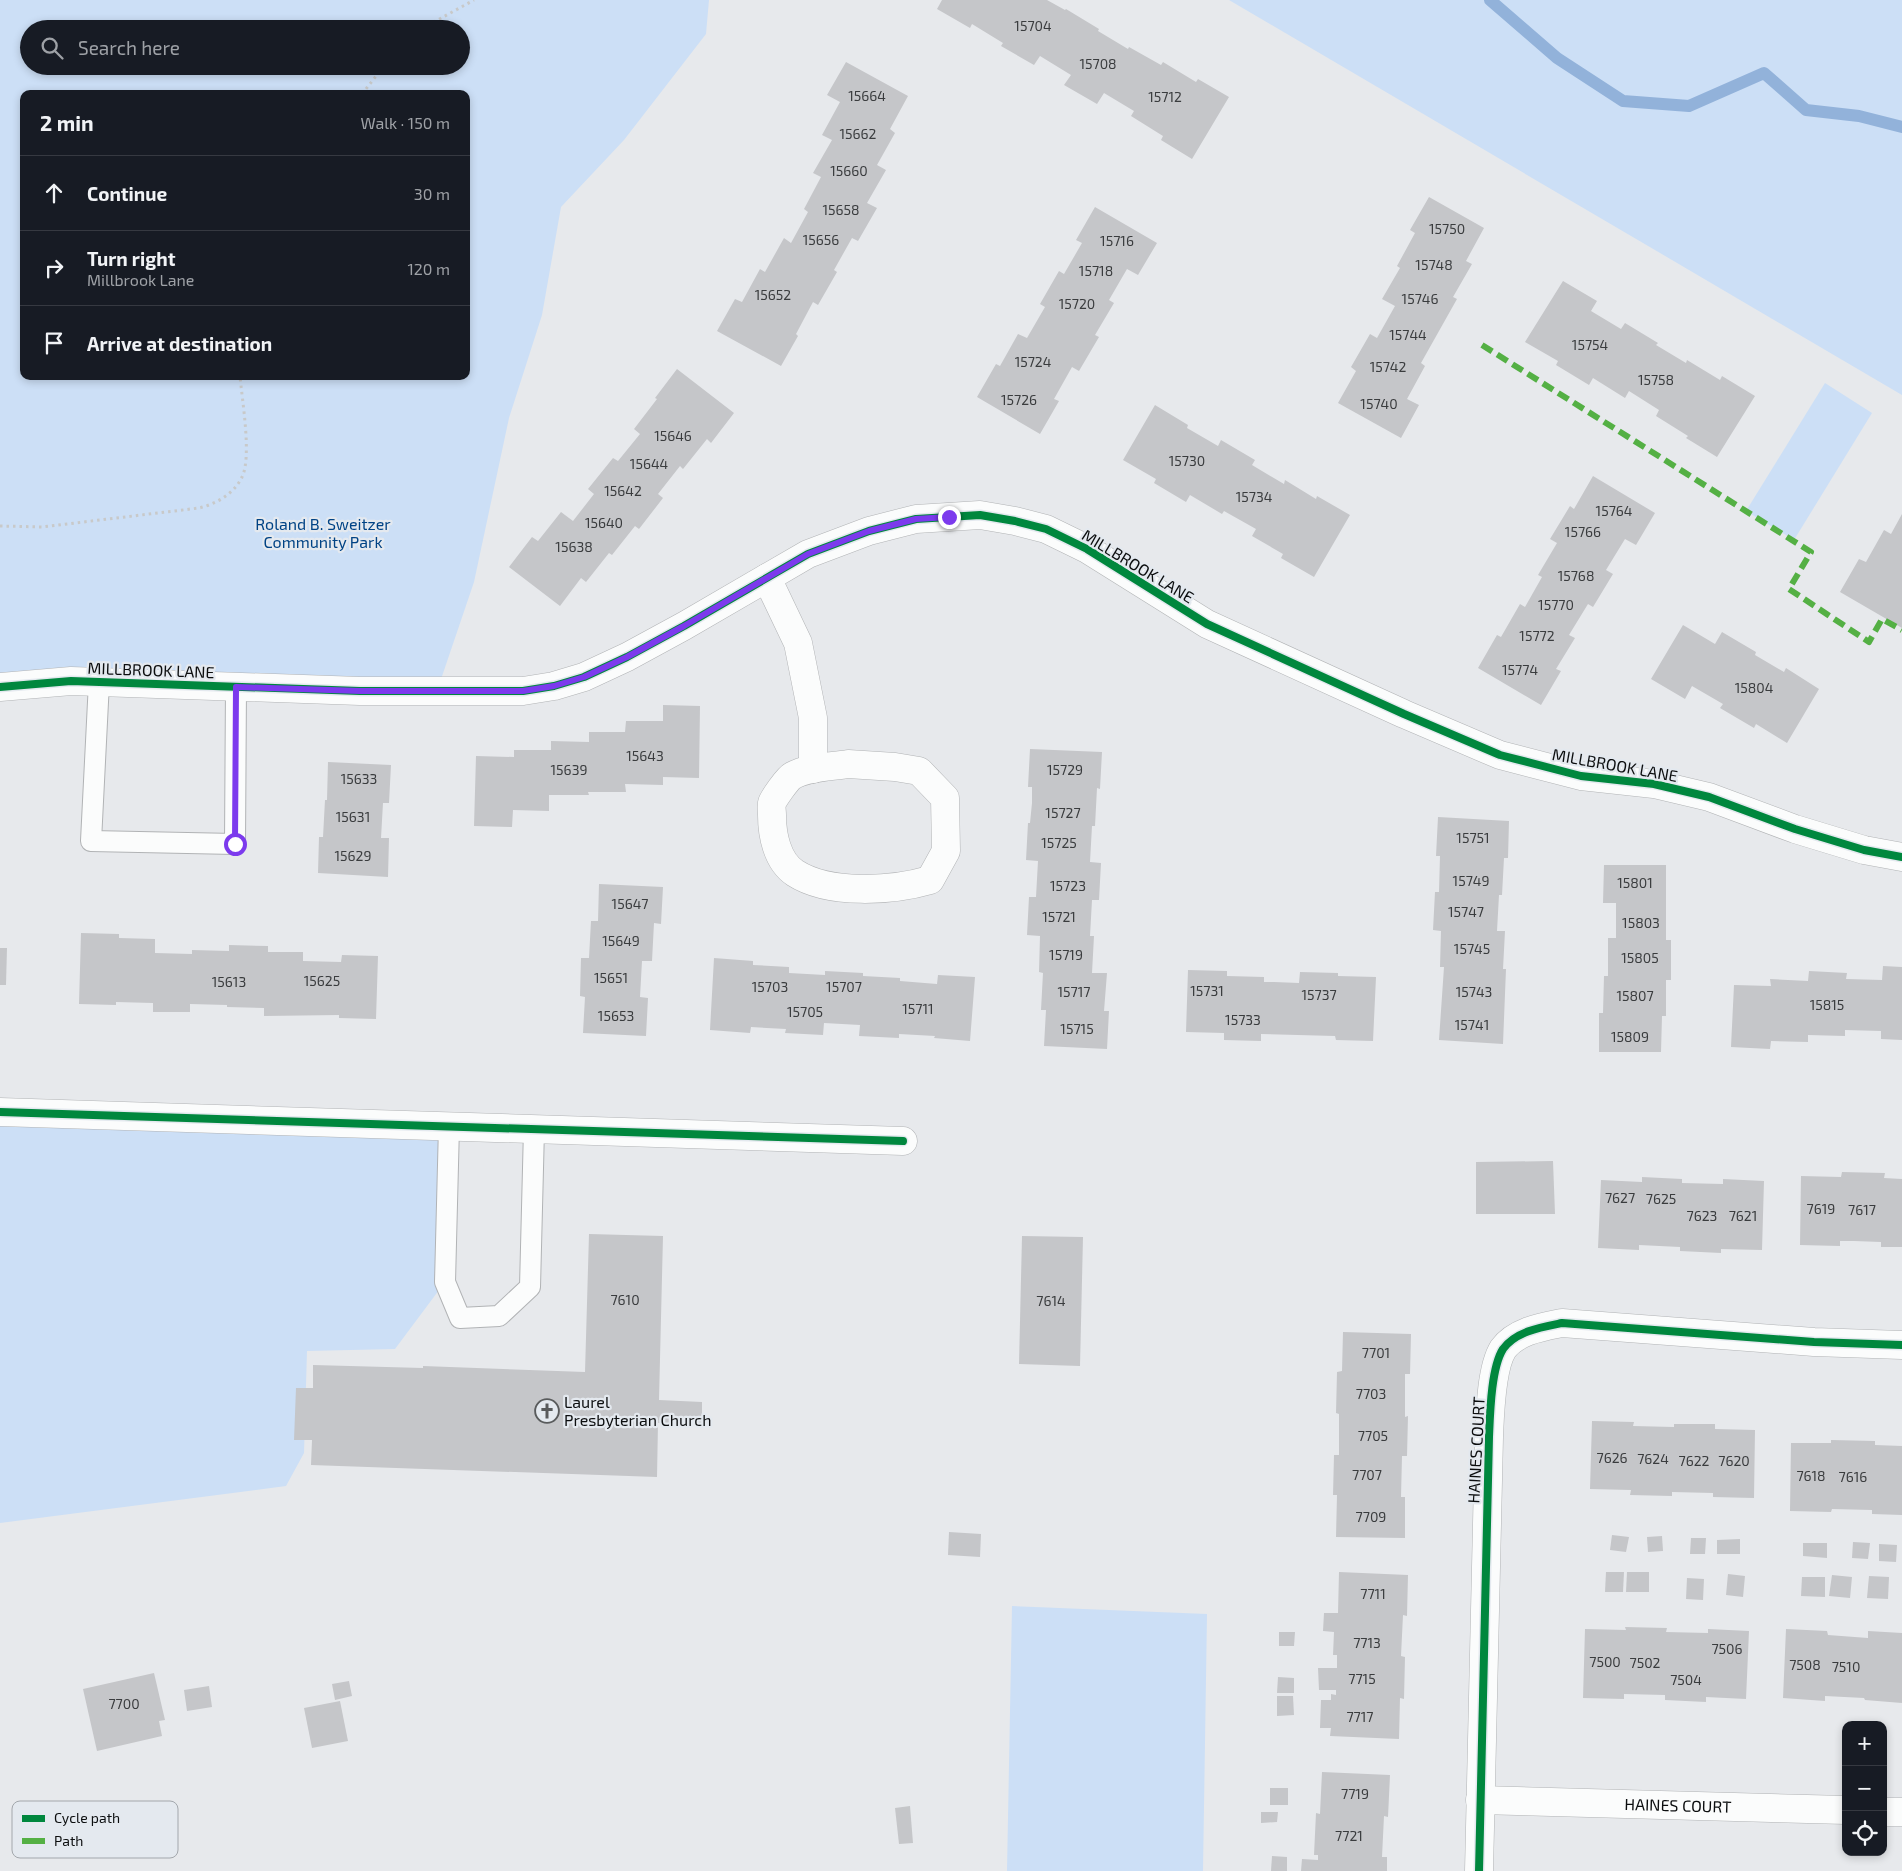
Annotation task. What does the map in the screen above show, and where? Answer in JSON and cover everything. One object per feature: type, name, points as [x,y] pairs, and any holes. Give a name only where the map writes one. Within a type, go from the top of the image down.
[{"type":"street","name":"MILLBROOK LANE","points":[[0,686],[71,681],[360,691],[523,691],[554,686],[584,677],[627,657],[808,554],[869,531],[916,519],[980,515],[1046,529],[1086,549],[1207,624],[1404,714],[1500,754],[1581,776],[1654,784],[1708,797],[1795,829],[1864,850],[1902,857]]},
{"type":"street","points":[[767,578],[798,643],[807,678],[814,718],[814,769]]},
{"type":"street","points":[[848,764],[895,767],[919,771],[945,798],[946,851],[930,880],[910,886],[890,888],[844,888],[813,882],[794,872],[781,857],[772,832],[772,804],[790,776],[814,769],[848,764]]},
{"type":"street","points":[[0,1112],[904,1141]]},
{"type":"street","name":"HAINES COURT","points":[[1479,1871],[1489,1436],[1491,1398],[1498,1364],[1504,1349],[1516,1338],[1536,1328],[1562,1324],[1814,1342],[1902,1345]]},
{"type":"street","name":"HAINES COURT","points":[[1480,1800],[1842,1810]]},
{"type":"street","points":[[1887,1812],[1902,1812]]},
{"type":"lane","points":[[99,682],[91,841],[235,844],[236,687]]},
{"type":"lane","points":[[449,1126],[445,1282],[460,1318],[499,1316],[530,1287],[534,1129]]},
{"type":"path","points":[[438,20],[474,0]]},
{"type":"path","points":[[365,90],[377,75]]},
{"type":"path","points":[[0,526],[42,527],[212,505],[224,497],[241,479],[245,468],[245,435],[240,380]]},
{"type":"green space","name":"Roland B. Sweitzer Community Park","points":[[0,0],[709,0],[706,34],[624,140],[561,207],[542,315],[509,418],[474,582],[437,691],[0,687]]},
{"type":"green space","points":[[1229,0],[1902,0],[1902,395]]},
{"type":"green space","points":[[1825,383],[1872,413],[1794,540],[1746,511]]},
{"type":"green space","points":[[0,1112],[449,1126],[445,1282],[395,1349],[307,1351],[304,1453],[286,1486],[0,1523]]},
{"type":"green space","points":[[1012,1606],[1207,1614],[1203,1871],[1007,1871]]},
{"type":"building","points":[[942,0],[1047,0],[1066,9],[1128,49],[1129,47],[1161,65],[1163,62],[1196,82],[1198,79],[1229,97],[1192,159],[1161,140],[1163,136],[1131,116],[1134,111],[1104,93],[1097,104],[1064,85],[1071,75],[1040,56],[1034,65],[1001,46],[1003,43],[972,24],[970,28],[937,9]]},
{"type":"building","points":[[846,62],[908,96],[890,129],[895,133],[877,165],[886,170],[867,203],[877,208],[858,241],[852,238],[834,270],[837,272],[818,305],[813,302],[796,334],[798,336],[781,366],[717,331],[735,299],[742,302],[760,269],[765,272],[784,238],[791,243],[808,212],[804,209],[821,177],[813,173],[832,140],[822,135],[840,102],[827,95]]},
{"type":"building","points":[[1429,197],[1484,228],[1466,261],[1472,264],[1453,297],[1457,299],[1421,363],[1425,366],[1407,399],[1419,405],[1401,438],[1338,403],[1356,371],[1351,367],[1370,334],[1377,338],[1395,306],[1382,299],[1400,268],[1397,266],[1415,233],[1410,230]]},
{"type":"building","points":[[1095,207],[1157,243],[1138,275],[1127,269],[1109,300],[1114,303],[1095,335],[1099,337],[1079,371],[1072,367],[1054,399],[1059,401],[1040,434],[977,397],[996,364],[1000,366],[1018,334],[1027,338],[1045,307],[1040,304],[1059,271],[1064,274],[1082,243],[1076,240]]},
{"type":"building","points":[[1563,281],[1597,301],[1591,311],[1621,329],[1625,323],[1686,363],[1687,360],[1720,380],[1722,376],[1755,396],[1717,457],[1686,438],[1688,436],[1656,416],[1659,410],[1629,391],[1625,398],[1593,378],[1589,385],[1556,365],[1558,361],[1525,342]]},
{"type":"building","points":[[677,369],[734,413],[711,443],[707,439],[683,469],[680,466],[658,494],[663,498],[639,529],[635,526],[612,555],[609,553],[586,582],[581,578],[560,606],[509,567],[532,537],[538,541],[561,512],[573,521],[594,494],[588,489],[613,458],[618,461],[640,434],[634,429]]},
{"type":"building","points":[[1155,405],[1188,425],[1187,428],[1218,446],[1221,440],[1255,460],[1252,465],[1284,484],[1285,480],[1316,499],[1317,496],[1350,515],[1314,577],[1281,558],[1283,554],[1252,536],[1256,529],[1224,511],[1222,514],[1190,495],[1186,502],[1154,483],[1156,479],[1123,460]]},
{"type":"building","points":[[1593,476],[1655,513],[1636,545],[1625,539],[1606,570],[1613,574],[1593,607],[1588,604],[1569,635],[1575,638],[1556,669],[1561,671],[1541,705],[1478,668],[1497,635],[1501,637],[1520,604],[1525,607],[1542,577],[1538,575],[1557,543],[1550,539],[1570,506],[1574,509]]},
{"type":"building","points":[[1902,514],[1902,628],[1840,592],[1859,559],[1866,562],[1884,530],[1891,534]]},
{"type":"building","points":[[1683,625],[1715,644],[1722,632],[1756,652],[1755,655],[1784,672],[1786,668],[1819,689],[1787,743],[1756,724],[1754,728],[1720,708],[1723,704],[1692,686],[1685,699],[1651,679]]},
{"type":"building","points":[[663,705],[700,706],[699,778],[663,777],[663,785],[625,784],[626,792],[588,792],[589,795],[549,795],[549,811],[513,810],[512,827],[474,826],[476,756],[514,757],[514,750],[551,750],[551,741],[589,742],[589,732],[625,732],[626,721],[663,721]]},
{"type":"building","points":[[1030,749],[1102,752],[1100,789],[1097,788],[1095,826],[1092,826],[1090,862],[1101,863],[1099,900],[1092,900],[1090,936],[1094,936],[1092,973],[1107,973],[1104,1011],[1109,1011],[1107,1049],[1044,1046],[1046,1010],[1041,1010],[1043,973],[1039,972],[1040,936],[1027,935],[1029,897],[1036,897],[1038,861],[1026,860],[1028,823],[1030,823],[1032,803],[1032,787],[1028,787]]},
{"type":"building","points":[[328,762],[391,765],[389,803],[383,803],[381,838],[389,838],[388,877],[318,873],[319,837],[323,837],[325,800],[327,800]]},
{"type":"building","points":[[1438,817],[1509,821],[1508,858],[1504,858],[1502,895],[1499,895],[1497,931],[1505,931],[1503,969],[1506,969],[1503,1044],[1439,1040],[1444,967],[1440,967],[1441,931],[1433,930],[1435,892],[1439,892],[1440,856],[1436,856]]},
{"type":"building","points":[[1604,865],[1666,865],[1666,940],[1671,940],[1671,980],[1666,980],[1666,1016],[1662,1016],[1661,1052],[1599,1052],[1599,1013],[1603,1013],[1604,976],[1608,976],[1608,938],[1616,938],[1616,903],[1603,903]]},
{"type":"building","points":[[599,884],[663,887],[661,924],[654,923],[652,961],[642,961],[640,997],[648,998],[646,1036],[583,1033],[585,997],[580,996],[581,958],[589,958],[591,921],[598,921]]},
{"type":"building","points":[[81,933],[119,934],[119,938],[155,939],[155,953],[192,954],[192,950],[229,951],[229,945],[268,946],[268,952],[303,952],[303,961],[341,962],[342,955],[378,956],[376,1019],[339,1018],[339,1015],[264,1016],[264,1008],[227,1007],[227,1005],[190,1004],[190,1012],[153,1012],[153,1003],[79,1004]]},
{"type":"building","points":[[0,948],[7,948],[6,985],[0,985]]},
{"type":"building","points":[[714,958],[753,961],[753,965],[789,967],[789,973],[825,975],[825,971],[863,973],[863,976],[900,978],[900,981],[937,984],[938,975],[975,977],[970,1041],[934,1038],[935,1036],[899,1034],[899,1038],[859,1036],[860,1025],[824,1023],[823,1035],[785,1033],[786,1029],[751,1027],[750,1033],[710,1030]]},
{"type":"building","points":[[1883,966],[1902,967],[1902,1040],[1881,1039],[1881,1031],[1845,1030],[1845,1036],[1808,1035],[1808,1042],[1771,1041],[1770,1049],[1731,1047],[1734,985],[1771,986],[1770,979],[1808,981],[1809,971],[1847,973],[1846,979],[1882,980]]},
{"type":"building","points":[[1188,970],[1227,971],[1227,976],[1264,977],[1264,982],[1299,983],[1300,972],[1376,977],[1373,1041],[1336,1040],[1335,1036],[1261,1034],[1261,1041],[1224,1040],[1224,1033],[1186,1032]]},
{"type":"building","points":[[1553,1161],[1555,1214],[1476,1214],[1476,1162]]},
{"type":"building","points":[[1842,1172],[1885,1173],[1884,1178],[1902,1179],[1902,1247],[1881,1247],[1881,1242],[1854,1241],[1840,1241],[1840,1246],[1800,1245],[1801,1176],[1841,1177]]},
{"type":"building","points":[[1642,1177],[1682,1179],[1682,1183],[1723,1184],[1723,1179],[1764,1181],[1762,1250],[1721,1249],[1721,1253],[1680,1251],[1680,1247],[1639,1245],[1639,1250],[1598,1248],[1601,1180],[1642,1182]]},
{"type":"building","points":[[589,1234],[663,1236],[659,1400],[702,1402],[702,1424],[658,1423],[657,1477],[311,1465],[312,1440],[294,1440],[296,1388],[313,1388],[313,1365],[423,1368],[423,1366],[585,1372]]},
{"type":"building","points":[[1022,1236],[1083,1237],[1080,1366],[1019,1364]]},
{"type":"building","points":[[1343,1332],[1411,1334],[1410,1374],[1405,1374],[1405,1417],[1408,1416],[1407,1456],[1402,1456],[1401,1497],[1405,1497],[1405,1538],[1336,1537],[1337,1495],[1333,1495],[1334,1455],[1339,1455],[1339,1414],[1336,1413],[1337,1372],[1342,1371]]},
{"type":"building","points":[[1592,1421],[1634,1422],[1633,1426],[1674,1427],[1674,1424],[1715,1424],[1715,1429],[1755,1430],[1754,1498],[1713,1497],[1713,1493],[1672,1492],[1672,1496],[1630,1495],[1631,1490],[1590,1489]]},
{"type":"building","points":[[1831,1440],[1875,1441],[1875,1445],[1902,1446],[1902,1515],[1872,1514],[1872,1510],[1790,1511],[1791,1443],[1831,1443]]},
{"type":"building","points":[[949,1532],[981,1534],[980,1557],[948,1555]]},
{"type":"building","points":[[1612,1535],[1629,1537],[1626,1552],[1610,1550]]},
{"type":"building","points":[[1662,1536],[1663,1551],[1648,1552],[1647,1537]]},
{"type":"building","points":[[1691,1538],[1706,1538],[1705,1554],[1690,1554]]},
{"type":"building","points":[[1740,1539],[1740,1554],[1717,1554],[1717,1540]]},
{"type":"building","points":[[1853,1542],[1870,1543],[1868,1559],[1852,1558]]},
{"type":"building","points":[[1803,1543],[1827,1543],[1827,1558],[1803,1556]]},
{"type":"building","points":[[1879,1544],[1897,1545],[1896,1562],[1879,1561]]},
{"type":"building","points":[[1339,1572],[1408,1575],[1407,1616],[1403,1615],[1401,1656],[1405,1657],[1404,1699],[1400,1698],[1399,1739],[1330,1736],[1331,1728],[1320,1728],[1321,1700],[1331,1700],[1331,1694],[1336,1695],[1336,1690],[1319,1690],[1318,1668],[1337,1668],[1337,1655],[1333,1655],[1334,1632],[1323,1631],[1324,1613],[1338,1613]]},
{"type":"building","points":[[1606,1572],[1624,1572],[1623,1592],[1605,1592]]},
{"type":"building","points":[[1627,1572],[1649,1572],[1649,1592],[1626,1592]]},
{"type":"building","points":[[1728,1574],[1745,1576],[1743,1597],[1726,1595]]},
{"type":"building","points":[[1832,1575],[1852,1577],[1850,1598],[1829,1596]]},
{"type":"building","points":[[1869,1576],[1889,1577],[1888,1599],[1867,1598]]},
{"type":"building","points":[[1802,1577],[1825,1577],[1825,1597],[1801,1596]]},
{"type":"building","points":[[1687,1578],[1704,1579],[1703,1600],[1686,1599]]},
{"type":"building","points":[[1625,1627],[1667,1628],[1666,1632],[1708,1633],[1708,1629],[1749,1631],[1746,1699],[1706,1697],[1706,1702],[1665,1700],[1665,1695],[1624,1694],[1624,1699],[1583,1698],[1585,1629],[1626,1630]]},
{"type":"building","points":[[1786,1629],[1827,1631],[1828,1635],[1868,1638],[1868,1631],[1902,1633],[1902,1703],[1865,1700],[1864,1698],[1825,1696],[1825,1701],[1783,1698]]},
{"type":"building","points":[[1279,1632],[1295,1632],[1294,1646],[1279,1646]]},
{"type":"building","points":[[154,1673],[165,1720],[159,1721],[162,1736],[97,1751],[83,1689]]},
{"type":"building","points":[[1278,1677],[1294,1678],[1294,1693],[1277,1693]]},
{"type":"building","points":[[349,1681],[352,1696],[335,1700],[332,1684]]},
{"type":"building","points":[[209,1686],[212,1707],[187,1711],[184,1690]]},
{"type":"building","points":[[1277,1696],[1293,1696],[1294,1715],[1277,1716]]},
{"type":"building","points":[[340,1701],[348,1741],[312,1748],[304,1708]]},
{"type":"building","points":[[1322,1772],[1390,1775],[1388,1817],[1384,1816],[1382,1857],[1387,1857],[1387,1871],[1301,1871],[1302,1859],[1318,1860],[1318,1855],[1314,1855],[1316,1813],[1320,1814]]},
{"type":"building","points":[[1270,1788],[1288,1788],[1288,1805],[1270,1805]]},
{"type":"building","points":[[910,1806],[913,1843],[899,1844],[895,1808]]},
{"type":"building","points":[[1261,1812],[1278,1812],[1277,1822],[1261,1823]]},
{"type":"building","points":[[1272,1856],[1287,1857],[1287,1871],[1271,1871]]},
{"type":"waterway","points":[[1490,0],[1557,58],[1623,101],[1689,106],[1764,73],[1806,110],[1859,116],[1902,127]]},
{"type":"marked path","points":[[1482,345],[1811,552],[1789,589],[1869,642],[1882,619],[1902,630]]},
{"type":"cycle path","points":[[0,687],[71,681],[360,691],[523,691],[554,686],[584,677],[627,657],[808,554],[869,531],[916,519],[980,515],[1046,529],[1087,549],[1207,624],[1404,714],[1500,755],[1581,776],[1654,784],[1709,797],[1795,829],[1864,850],[1902,857]]},
{"type":"cycle path","points":[[0,1112],[903,1141]]},
{"type":"cycle path","points":[[1479,1871],[1489,1427],[1494,1379],[1499,1357],[1503,1349],[1508,1343],[1522,1334],[1538,1328],[1562,1323],[1814,1342],[1902,1345]]},
{"type":"place","name":"Laurel Presbyterian Church","points":[[547,1411]]},
{"type":"route","points":[[235,844],[236,687],[360,691],[523,691],[554,686],[584,677],[627,657],[808,554],[869,531],[916,519],[949,517]]}]
